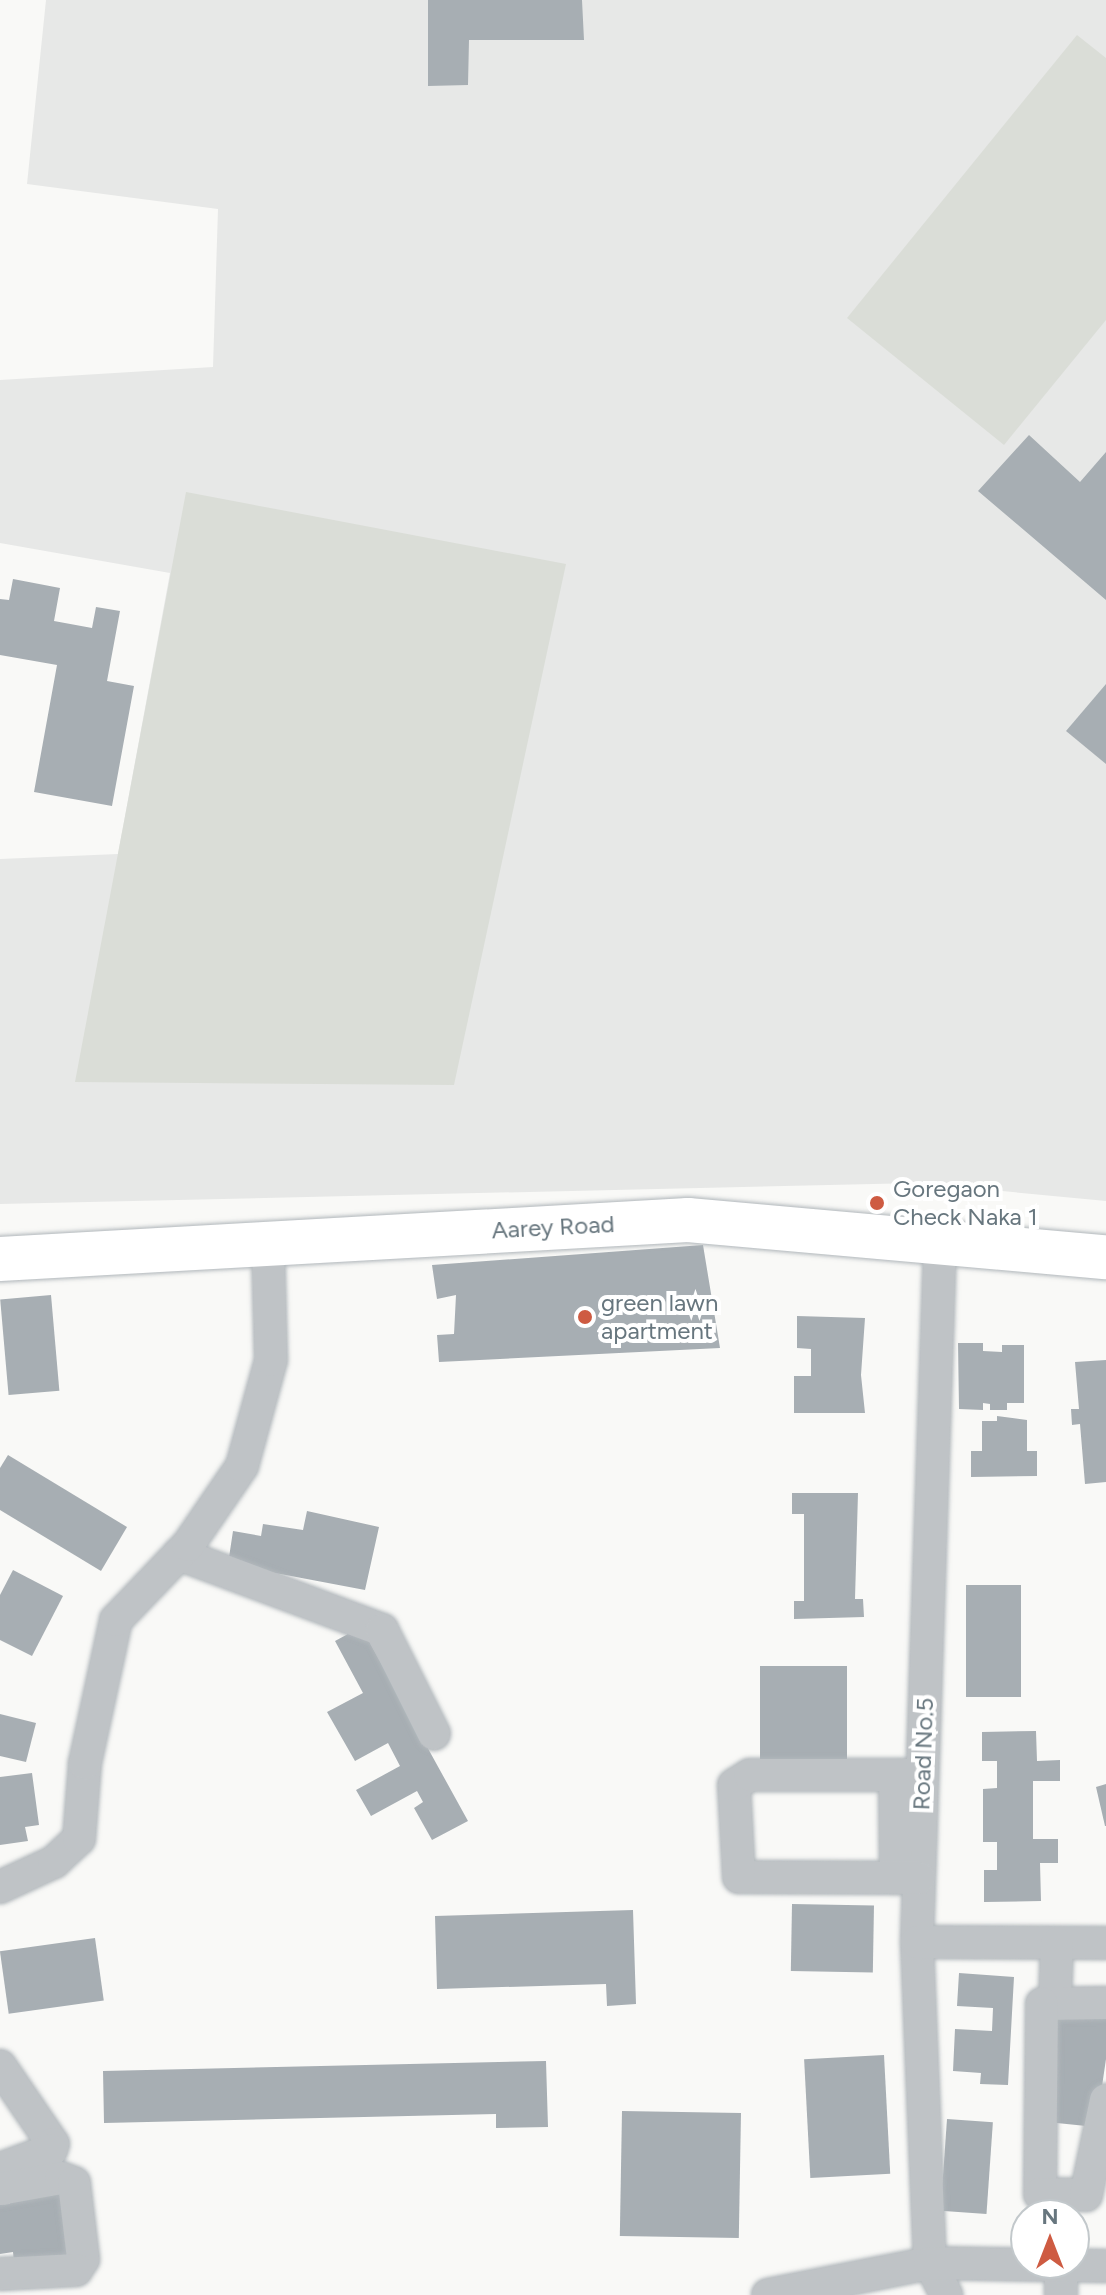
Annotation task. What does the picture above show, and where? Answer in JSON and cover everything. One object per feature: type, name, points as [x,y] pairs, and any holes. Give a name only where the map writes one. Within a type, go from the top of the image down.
[{"type":"street","name":"Aarey Road","points":[[0,1259],[688,1220],[1106,1257]]},
{"type":"street","name":"Road No.5","points":[[940,1244],[909,1775],[907,1878],[917,1942],[930,2263],[946,2295]]},
{"type":"street","points":[[0,1887],[54,1862],[79,1839],[85,1763],[116,1620],[179,1554],[242,1466],[271,1360],[268,1245]]},
{"type":"street","points":[[179,1554],[382,1630],[434,1734]]},
{"type":"street","points":[[907,1878],[739,1877],[734,1785],[750,1775],[909,1775]]},
{"type":"street","points":[[917,1942],[1106,1943]]},
{"type":"street","points":[[1055,2001],[1057,1944]]},
{"type":"street","points":[[1044,2199],[1037,2188],[1041,2009],[1045,2001],[1106,2003]]},
{"type":"street","points":[[0,2066],[53,2144],[51,2150],[0,2169]]},
{"type":"street","points":[[1072,2199],[1086,2195],[1106,2100]]},
{"type":"street","points":[[0,2189],[61,2178],[74,2183],[83,2259],[76,2270],[0,2274]]},
{"type":"street","points":[[768,2295],[930,2263],[1010,2269]]},
{"type":"shaded area","points":[[46,0],[1106,0],[1106,1201],[918,1183],[0,1204],[0,859],[118,854],[170,573],[0,543],[0,380],[213,367],[218,209],[27,184]]},
{"type":"shaded area","points":[[1077,35],[1106,58],[1106,320],[1004,445],[847,318]]},
{"type":"shaded area","points":[[186,492],[566,564],[454,1085],[75,1082]]},
{"type":"building","points":[[428,0],[582,0],[584,40],[469,40],[468,85],[428,86]]},
{"type":"building","points":[[1029,435],[1080,482],[1106,452],[1106,600],[978,491]]},
{"type":"building","points":[[13,579],[60,588],[54,621],[92,628],[96,607],[120,611],[107,681],[134,686],[112,806],[34,792],[57,665],[0,655],[0,599],[9,600]]},
{"type":"building","points":[[1106,684],[1106,764],[1066,731]]},
{"type":"building","name":"green lawn apartment","points":[[703,1245],[720,1348],[439,1362],[437,1335],[454,1334],[456,1295],[437,1299],[432,1265]]},
{"type":"building","points":[[51,1295],[59,1391],[9,1395],[0,1299]]},
{"type":"building","points":[[797,1316],[865,1318],[861,1375],[865,1413],[794,1413],[794,1376],[811,1376],[811,1349],[797,1348]]},
{"type":"building","points":[[958,1343],[983,1343],[983,1351],[1002,1352],[1002,1345],[1024,1345],[1024,1403],[1007,1403],[1007,1410],[990,1410],[990,1404],[983,1403],[983,1410],[959,1409]]},
{"type":"building","points":[[1106,1360],[1106,1482],[1085,1484],[1080,1424],[1072,1425],[1071,1409],[1079,1409],[1075,1362]]},
{"type":"building","points":[[997,1416],[1027,1420],[1027,1451],[1037,1451],[1037,1476],[971,1477],[971,1451],[982,1451],[982,1421],[997,1421]]},
{"type":"building","points":[[8,1455],[127,1527],[101,1571],[0,1510],[0,1468]]},
{"type":"building","points":[[792,1493],[858,1493],[855,1599],[863,1599],[864,1617],[794,1619],[794,1601],[804,1601],[804,1514],[792,1514]]},
{"type":"building","points":[[307,1511],[379,1527],[365,1590],[228,1564],[233,1531],[261,1536],[263,1524],[303,1530]]},
{"type":"building","points":[[13,1570],[63,1596],[32,1656],[0,1640],[0,1595]]},
{"type":"building","points":[[966,1585],[1021,1585],[1021,1697],[966,1697]]},
{"type":"building","points":[[361,1627],[468,1821],[432,1840],[414,1808],[423,1802],[417,1791],[371,1816],[356,1790],[400,1766],[388,1743],[355,1761],[327,1712],[363,1693],[335,1641]]},
{"type":"building","points":[[760,1666],[847,1666],[847,1759],[760,1759]]},
{"type":"building","points":[[0,1714],[36,1723],[26,1762],[0,1756]]},
{"type":"building","points":[[1036,1731],[1037,1761],[1060,1760],[1060,1781],[1033,1781],[1033,1839],[1058,1839],[1058,1863],[1040,1863],[1041,1901],[984,1902],[984,1870],[997,1870],[997,1842],[983,1842],[983,1789],[997,1788],[997,1761],[982,1761],[982,1732]]},
{"type":"building","points":[[32,1773],[39,1825],[25,1827],[28,1841],[0,1845],[0,1777]]},
{"type":"building","points":[[1106,1784],[1106,1826],[1105,1826],[1096,1787]]},
{"type":"building","points":[[792,1904],[874,1905],[873,1972],[791,1971]]},
{"type":"building","points":[[633,1910],[636,2004],[607,2006],[606,1984],[437,1989],[435,1916]]},
{"type":"building","points":[[95,1938],[104,2000],[9,2014],[0,1951]]},
{"type":"building","points":[[959,1973],[1014,1977],[1008,2085],[980,2084],[981,2073],[953,2071],[955,2029],[992,2031],[993,2008],[957,2006]]},
{"type":"building","points":[[1048,2010],[1106,2012],[1106,2059],[1096,2127],[1047,2122]]},
{"type":"building","points":[[884,2055],[890,2174],[810,2178],[804,2059]]},
{"type":"building","points":[[546,2061],[548,2127],[496,2128],[496,2114],[104,2123],[103,2071]]},
{"type":"building","points":[[622,2111],[741,2113],[739,2238],[620,2236]]},
{"type":"building","points":[[947,2119],[993,2122],[986,2214],[941,2211]]},
{"type":"building","points":[[66,2183],[76,2264],[15,2271],[13,2252],[0,2254],[0,2205],[10,2204],[8,2189]]},
{"type":"place","name":"Goregaon Check Naka 1","points":[[877,1203]]},
{"type":"place","name":"green lawn apartment","points":[[585,1317]]}]
